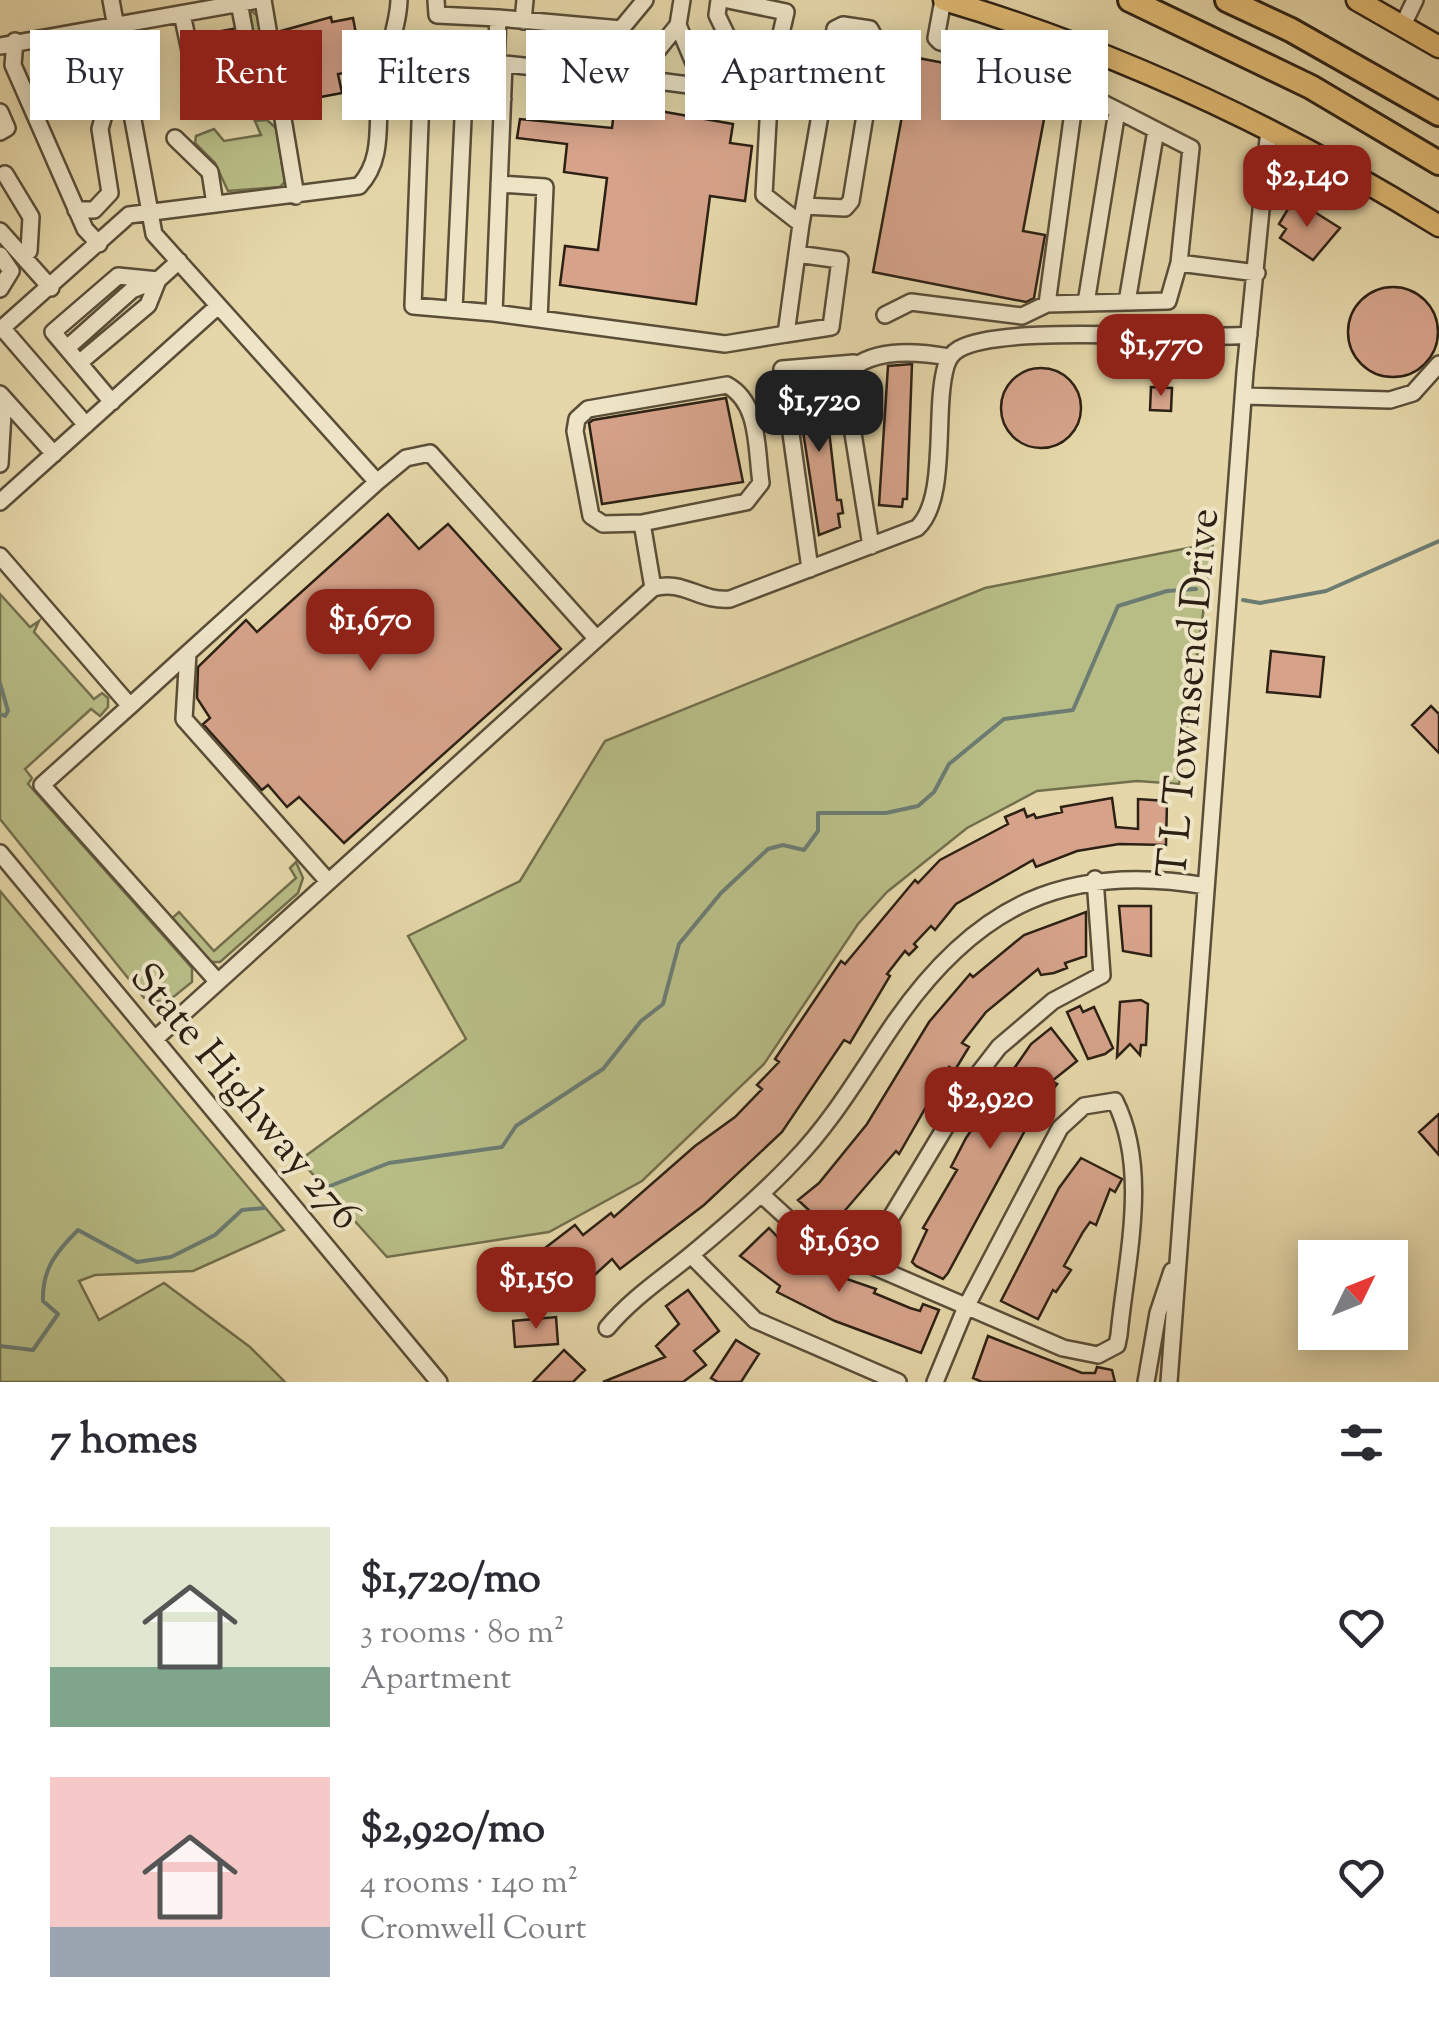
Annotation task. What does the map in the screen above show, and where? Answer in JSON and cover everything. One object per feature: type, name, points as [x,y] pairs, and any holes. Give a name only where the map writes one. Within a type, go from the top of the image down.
[{"type":"highway","points":[[1130,0],[1311,86],[1439,163]]},
{"type":"highway","points":[[1227,0],[1291,30],[1439,114]]},
{"type":"main road","points":[[944,0],[1038,30]]},
{"type":"main road","points":[[1357,0],[1439,47]]},
{"type":"main road","points":[[1108,54],[1269,129],[1439,226]]},
{"type":"street","points":[[111,0],[154,234],[377,482]]},
{"type":"street","points":[[104,30],[260,0],[296,196]]},
{"type":"street","points":[[393,30],[399,0]]},
{"type":"street","points":[[436,0],[437,15],[475,8],[498,18],[622,29],[645,0]]},
{"type":"street","points":[[522,20],[525,0]]},
{"type":"street","points":[[665,42],[678,26],[682,0]]},
{"type":"street","points":[[719,0],[717,15],[724,30]]},
{"type":"street","points":[[728,0],[786,12],[782,30]]},
{"type":"street","points":[[941,42],[936,38],[944,0]]},
{"type":"street","points":[[1403,25],[1415,0]]},
{"type":"street","points":[[182,14],[198,88],[204,91],[243,85],[252,70],[239,3]]},
{"type":"street","points":[[498,18],[499,30]]},
{"type":"street","points":[[835,30],[843,25],[871,30]]},
{"type":"street","points":[[678,26],[685,42]]},
{"type":"street","points":[[8,44],[13,65],[76,210],[99,244]]},
{"type":"street","points":[[885,315],[911,302],[1022,316],[1047,304],[1168,301],[1180,263],[1191,148],[1108,107]]},
{"type":"street","points":[[1086,303],[1117,111]]},
{"type":"street","points":[[0,112],[7,128],[0,132]]},
{"type":"street","points":[[76,210],[94,210],[110,193],[99,120]]},
{"type":"street","points":[[100,129],[104,120]]},
{"type":"street","points":[[86,425],[1,329],[130,216],[352,190],[368,177],[378,148],[381,120]]},
{"type":"street","points":[[419,120],[413,306],[725,344],[831,328],[840,260],[797,254]]},
{"type":"street","points":[[454,309],[463,120]]},
{"type":"street","points":[[494,314],[502,120]]},
{"type":"street","points":[[768,120],[764,195],[800,224]]},
{"type":"street","points":[[786,334],[800,224],[820,120]]},
{"type":"street","points":[[804,206],[845,208],[851,201],[864,120]]},
{"type":"street","points":[[1047,304],[1074,120]]},
{"type":"street","name":"T L Townsend Drive","points":[[1169,1382],[1243,396],[1269,129]]},
{"type":"street","points":[[1127,302],[1156,130]]},
{"type":"street","points":[[175,138],[210,172],[214,204]]},
{"type":"street","points":[[5,174],[31,218],[28,251],[23,256]]},
{"type":"street","points":[[499,184],[546,187],[539,319]]},
{"type":"street","points":[[0,231],[51,288]]},
{"type":"street","points":[[0,255],[11,271],[0,289]]},
{"type":"street","points":[[79,363],[148,305],[158,280],[179,261]]},
{"type":"street","points":[[1180,263],[1257,273]]},
{"type":"street","points":[[112,402],[53,332],[118,276],[158,280]]},
{"type":"street","points":[[0,502],[218,306]]},
{"type":"street","points":[[810,569],[782,369],[854,363],[918,351],[949,358],[977,343],[1014,338],[1249,335]]},
{"type":"street","points":[[155,1039],[326,879],[653,588],[669,583],[704,597],[730,600],[917,528],[932,511],[941,392],[949,358]]},
{"type":"street","points":[[854,363],[842,387],[871,546]]},
{"type":"street","points":[[1243,396],[1390,400],[1414,393],[1439,364]]},
{"type":"street","points":[[727,385],[740,392],[749,404],[761,483],[756,495],[746,502],[642,523],[603,524],[590,516],[575,431],[578,418],[588,409],[727,385]]},
{"type":"street","points":[[5,400],[54,454]]},
{"type":"street","points":[[5,400],[0,467],[15,488]]},
{"type":"street","points":[[218,981],[42,785],[406,458],[430,453],[596,638]]},
{"type":"street","points":[[642,523],[653,588]]},
{"type":"street","points":[[0,556],[130,706]]},
{"type":"street","points":[[188,653],[184,719],[326,879]]},
{"type":"street","name":"State Highway 276","points":[[0,853],[440,1382]]},
{"type":"street","points":[[607,1328],[626,1305],[761,1194],[846,1098],[930,976],[967,940],[1050,891],[1094,879],[1133,876],[1206,886]]},
{"type":"street","points":[[864,1262],[975,1078],[1000,1047],[1054,1000],[1102,975],[1094,879]]},
{"type":"street","points":[[761,1194],[810,1240],[966,1307],[1084,1354],[1098,1355],[1117,1344],[1134,1165],[1130,1132],[1116,1102],[1084,1106],[1060,1128],[966,1307],[935,1382]]},
{"type":"street","points":[[691,1255],[755,1320],[898,1382]]},
{"type":"street","name":"T L Townsend Drive","points":[[1146,1382],[1158,1313],[1175,1262]]},
{"type":"green space","points":[[250,10],[258,16],[260,30],[251,30]]},
{"type":"green space","points":[[267,120],[276,128],[285,182],[280,187],[228,191],[215,163],[195,143],[196,136],[214,129],[224,141],[261,135],[255,121]]},
{"type":"green space","points":[[1213,543],[1179,784],[1137,781],[1037,791],[967,828],[887,892],[858,924],[764,1064],[642,1181],[549,1232],[387,1257],[300,1160],[466,1039],[408,936],[520,881],[605,741],[985,588]]},
{"type":"green space","points":[[0,594],[30,627],[39,621],[34,632],[94,699],[102,693],[108,698],[108,707],[100,716],[91,709],[25,769],[32,778],[28,784],[192,968],[192,982],[166,1003],[144,998],[0,819]]},
{"type":"green space","points":[[296,862],[303,878],[298,893],[220,962],[209,962],[170,920],[179,912],[214,951],[296,878],[290,868]]},
{"type":"green space","points":[[0,891],[284,1230],[193,1271],[95,1275],[79,1281],[99,1320],[164,1283],[250,1347],[285,1382],[0,1382]]},
{"type":"building","points":[[331,17],[332,22],[353,18],[355,30],[342,30],[342,73],[338,74],[342,93],[322,97],[322,30],[285,30]]},
{"type":"building","points":[[921,59],[941,62],[941,120],[1044,120],[1023,231],[1045,235],[1034,298],[1026,302],[873,272],[901,120],[921,120]]},
{"type":"building","points":[[665,112],[685,115],[685,120],[733,124],[730,143],[752,146],[745,201],[710,196],[696,304],[560,285],[565,246],[598,250],[607,178],[564,172],[567,144],[517,138],[520,119],[612,128],[613,120],[665,120]]},
{"type":"building","points":[[1294,199],[1340,228],[1313,260],[1280,238],[1286,229],[1279,224]]},
{"type":"building","points":[[1393,287],[1425,300],[1438,332],[1425,364],[1393,377],[1361,364],[1348,332],[1361,300]]},
{"type":"building","points":[[912,364],[907,499],[903,499],[902,507],[879,505],[888,366]]},
{"type":"building","points":[[1041,368],[1056,371],[1069,380],[1078,393],[1078,423],[1069,436],[1056,445],[1041,448],[1026,445],[1013,436],[1004,423],[1001,408],[1004,393],[1013,380],[1026,371]]},
{"type":"building","points":[[816,377],[818,387],[821,386],[824,423],[828,422],[837,500],[841,500],[843,513],[838,514],[840,527],[819,535],[795,379]]},
{"type":"building","points":[[1151,387],[1172,388],[1171,411],[1150,410]]},
{"type":"building","points":[[726,398],[743,482],[602,504],[589,423]]},
{"type":"building","points":[[388,514],[419,549],[448,524],[561,649],[344,843],[299,797],[287,807],[268,785],[262,790],[203,724],[210,718],[197,698],[198,667],[246,620],[257,632]]},
{"type":"building","points":[[1271,651],[1324,657],[1320,697],[1267,692]]},
{"type":"building","points":[[1431,706],[1439,714],[1439,753],[1412,725]]},
{"type":"building","points":[[1112,798],[1116,827],[1138,829],[1138,799],[1167,801],[1166,845],[1119,844],[1077,851],[1036,867],[1033,860],[956,904],[935,930],[931,926],[914,944],[917,947],[909,955],[905,951],[887,974],[890,976],[850,1043],[844,1040],[782,1132],[704,1205],[620,1269],[612,1259],[576,1292],[567,1294],[563,1307],[529,1265],[532,1258],[575,1225],[583,1235],[611,1213],[614,1217],[695,1146],[735,1117],[762,1089],[757,1085],[779,1062],[775,1059],[841,961],[845,964],[915,880],[918,883],[940,860],[1008,824],[1005,817],[1024,809],[1027,817],[1034,814],[1036,818],[1062,812],[1061,807]]},
{"type":"building","points":[[1119,906],[1151,906],[1151,956],[1123,951]]},
{"type":"building","points":[[1086,912],[1086,956],[1065,963],[1067,968],[1054,973],[1041,975],[1038,969],[986,1012],[962,1043],[969,1047],[955,1070],[949,1067],[899,1154],[896,1151],[829,1229],[798,1200],[819,1183],[867,1124],[929,1022],[970,974],[973,977],[1024,935]]},
{"type":"building","points":[[1141,1000],[1148,1004],[1146,1045],[1141,1045],[1140,1055],[1130,1044],[1117,1057],[1120,1002]]},
{"type":"building","points":[[1080,1006],[1083,1012],[1094,1007],[1113,1048],[1105,1054],[1088,1059],[1067,1012]]},
{"type":"building","points":[[1051,1028],[1077,1061],[1052,1081],[1057,1084],[1036,1110],[948,1273],[943,1279],[916,1266],[912,1262],[927,1230],[923,1228],[957,1170],[951,1167],[966,1138],[1031,1044]]},
{"type":"building","points":[[1439,1114],[1439,1155],[1419,1132]]},
{"type":"building","points":[[1081,1158],[1122,1179],[1115,1192],[1110,1189],[1096,1225],[1090,1222],[1083,1232],[1064,1266],[1071,1270],[1056,1292],[1053,1290],[1038,1319],[1001,1301],[1059,1188]]},
{"type":"building","points":[[769,1228],[791,1251],[793,1247],[815,1261],[812,1267],[876,1289],[874,1293],[910,1308],[920,1311],[923,1304],[939,1310],[921,1353],[835,1321],[777,1292],[780,1286],[740,1256]]},
{"type":"building","points":[[688,1290],[719,1331],[694,1351],[706,1365],[683,1382],[603,1382],[665,1357],[656,1346],[679,1324],[666,1306]]},
{"type":"building","points":[[556,1317],[558,1344],[515,1347],[513,1321]]},
{"type":"building","points":[[988,1336],[1082,1373],[1095,1373],[1097,1367],[1112,1370],[1115,1382],[982,1382],[973,1378]]},
{"type":"building","points":[[736,1340],[759,1354],[741,1382],[718,1382],[711,1378]]},
{"type":"building","points":[[564,1350],[585,1370],[573,1382],[533,1382]]},
{"type":"waterway","points":[[1243,600],[1260,603],[1326,591],[1439,541]]},
{"type":"waterway","points":[[312,1193],[389,1163],[502,1147],[516,1126],[603,1069],[641,1021],[663,1004],[679,944],[721,893],[768,849],[783,845],[804,850],[818,831],[818,813],[886,813],[918,806],[934,792],[949,764],[1004,719],[1073,710],[1118,606],[1167,591],[1196,589]]},
{"type":"waterway","points":[[0,683],[8,711],[5,716],[0,714]]},
{"type":"waterway","points":[[0,1346],[33,1350],[58,1314],[43,1301],[45,1280],[57,1254],[78,1230],[137,1262],[171,1257],[215,1235],[242,1210],[264,1208]]}]
